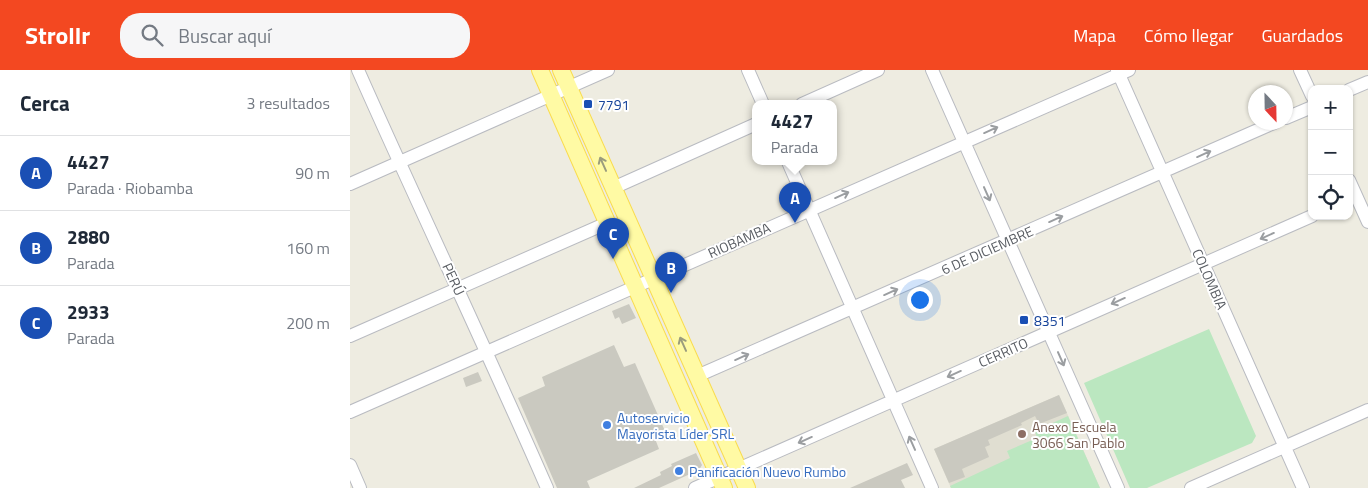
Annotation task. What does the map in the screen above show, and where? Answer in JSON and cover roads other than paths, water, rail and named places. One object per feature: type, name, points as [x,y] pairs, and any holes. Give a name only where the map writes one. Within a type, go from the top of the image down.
[{"type":"main road","points":[[540,70],[721,483]]},
{"type":"main road","points":[[561,70],[747,488]]},
{"type":"street","name":"PERÚ","points":[[358,70],[488,351],[547,488]]},
{"type":"street","points":[[350,184],[608,70]]},
{"type":"street","points":[[748,70],[761,100]]},
{"type":"street","points":[[811,100],[878,70]]},
{"type":"street","points":[[932,70],[1118,488]]},
{"type":"street","points":[[1300,70],[1308,87]]},
{"type":"street","name":"RIOBAMBA","points":[[350,412],[1122,71]]},
{"type":"street","name":"COLOMBIA","points":[[1122,71],[1163,172],[1303,488]]},
{"type":"street","points":[[1353,88],[1368,82]]},
{"type":"street","points":[[1293,115],[1308,109]]},
{"type":"street","points":[[613,188],[752,126]]},
{"type":"street","name":"6 DE DICIEMBRE","points":[[697,376],[1258,130]]},
{"type":"street","points":[[789,165],[932,488]]},
{"type":"street","points":[[1358,196],[1368,222]]},
{"type":"street","name":"CERRITO","points":[[695,488],[721,483],[738,469],[1308,218]]},
{"type":"street","points":[[350,336],[607,223]]},
{"type":"street","points":[[1198,487],[1368,410]]},
{"type":"street","points":[[350,465],[360,488]]},
{"type":"place","name":"7791","points":[[588,104]]},
{"type":"place","name":"4427","points":[[795,223]]},
{"type":"place","name":"2933","points":[[613,259]]},
{"type":"place","name":"2880","points":[[671,293]]},
{"type":"place","name":"8351","points":[[1024,320]]},
{"type":"place","name":"Autoservicio Mayorista Líder SRL","points":[[607,425]]},
{"type":"place","name":"Anexo Escuela 3066 San Pablo","points":[[1022,434]]},
{"type":"place","name":"Panificación Nuevo Rumbo","points":[[679,471]]}]
